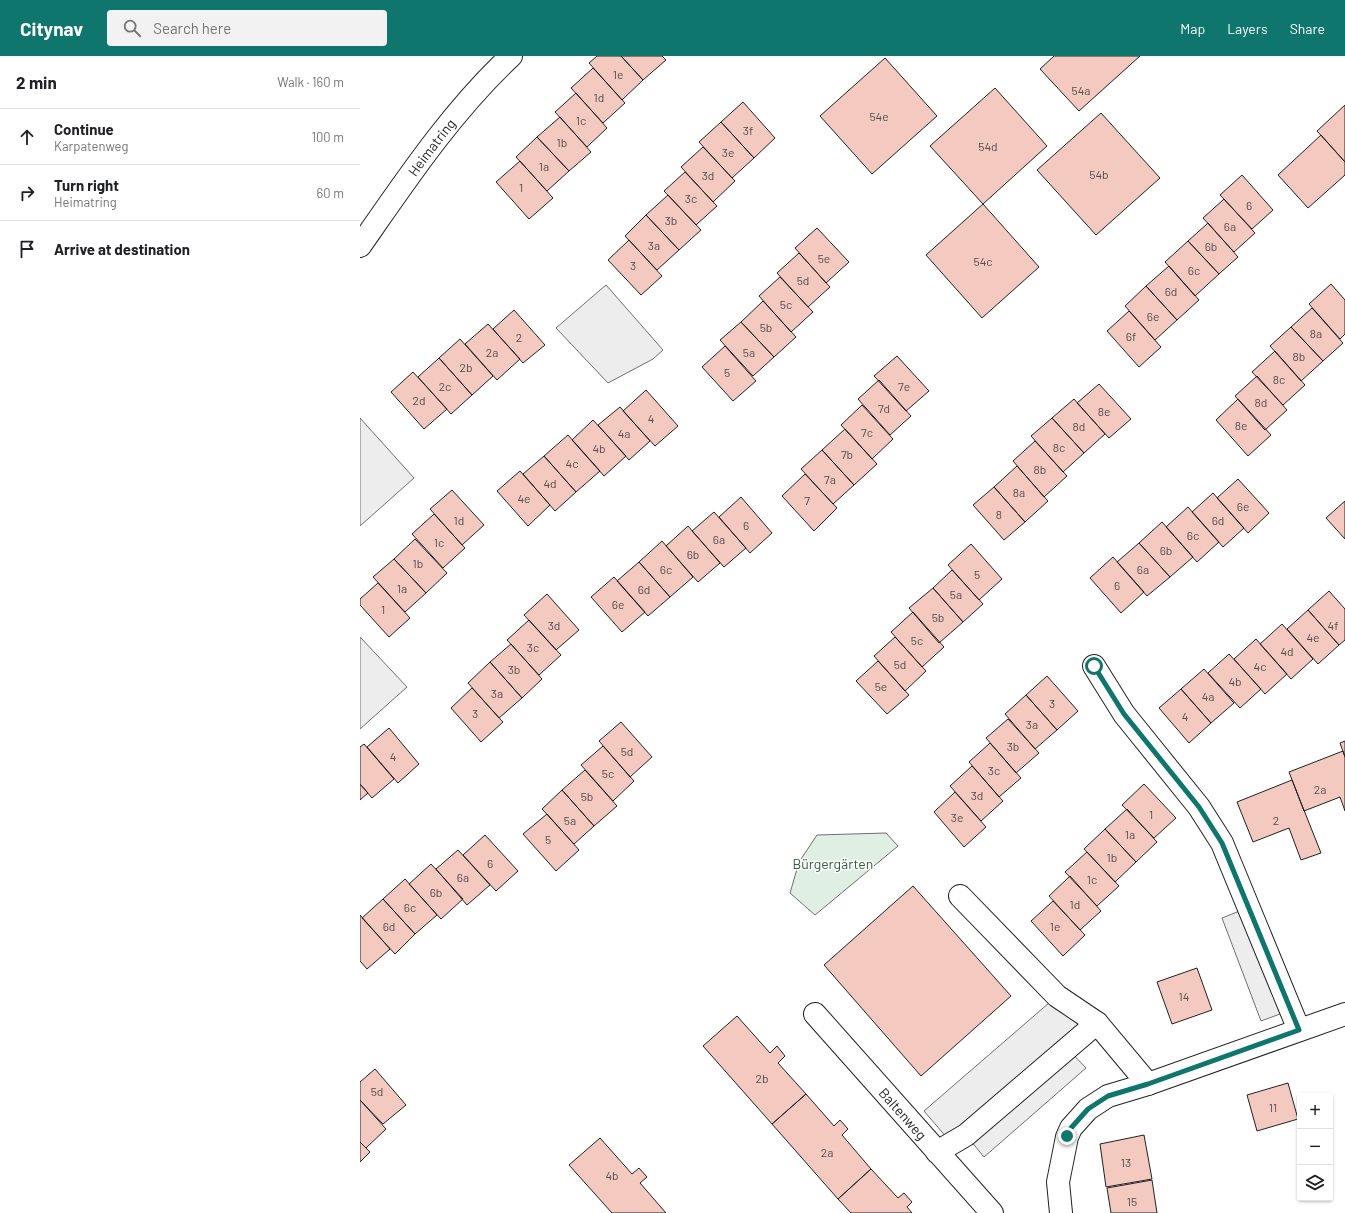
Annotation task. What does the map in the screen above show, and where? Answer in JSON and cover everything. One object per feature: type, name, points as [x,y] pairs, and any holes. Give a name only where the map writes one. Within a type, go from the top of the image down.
[{"type":"street","name":"Heimatring","points":[[360,246],[422,158],[490,75],[512,56]]},
{"type":"street","points":[[1094,666],[1124,714],[1199,807],[1222,843],[1299,1030]]},
{"type":"street","points":[[960,896],[1056,996],[1097,1023],[1148,1084]]},
{"type":"street","name":"Baltenweg","points":[[815,1014],[992,1213]]},
{"type":"street","points":[[1062,1213],[1058,1182],[1067,1136],[1071,1128],[1088,1109],[1108,1096],[1148,1084],[1345,1014]]},
{"type":"street","points":[[938,1152],[966,1135],[1097,1023]]},
{"type":"green space","name":"Bürgergärten","points":[[886,833],[898,846],[815,915],[790,893],[799,862],[817,835]]},
{"type":"shaded area","points":[[606,285],[663,350],[653,359],[608,383],[556,328]]},
{"type":"shaded area","points":[[360,418],[414,478],[360,526]]},
{"type":"shaded area","points":[[360,637],[407,687],[360,729]]},
{"type":"shaded area","points":[[1242,910],[1280,1014],[1261,1021],[1222,918]]},
{"type":"shaded area","points":[[1057,996],[1086,1031],[1067,1048],[1086,1068],[984,1157],[966,1135],[954,1146],[924,1111]]},
{"type":"building","points":[[597,56],[621,56],[643,80],[622,100],[589,63]]},
{"type":"building","points":[[621,56],[662,56],[666,60],[643,80]]},
{"type":"building","points":[[1054,56],[1140,56],[1079,111],[1040,69]]},
{"type":"building","points":[[885,58],[937,116],[872,174],[820,116]]},
{"type":"building","points":[[593,68],[625,103],[603,123],[571,88]]},
{"type":"building","points":[[995,88],[1047,146],[983,204],[930,146]]},
{"type":"building","points":[[576,93],[607,128],[587,147],[555,112]]},
{"type":"building","points":[[743,102],[775,138],[754,158],[721,122]]},
{"type":"building","points":[[1345,105],[1345,162],[1317,131]]},
{"type":"building","points":[[1101,113],[1160,178],[1096,235],[1037,170]]},
{"type":"building","points":[[560,117],[591,152],[569,171],[537,137]]},
{"type":"building","points":[[721,122],[754,158],[732,178],[699,142]]},
{"type":"building","points":[[1321,135],[1345,162],[1345,175],[1308,208],[1278,175]]},
{"type":"building","points":[[537,137],[569,171],[547,191],[516,157]]},
{"type":"building","points":[[703,147],[735,181],[713,202],[681,167]]},
{"type":"building","points":[[520,161],[553,198],[529,219],[496,182]]},
{"type":"building","points":[[685,172],[717,206],[696,225],[664,191]]},
{"type":"building","points":[[1242,175],[1273,210],[1252,229],[1220,195]]},
{"type":"building","points":[[668,195],[701,230],[679,250],[646,215]]},
{"type":"building","points":[[1224,199],[1255,233],[1234,252],[1203,218]]},
{"type":"building","points":[[983,204],[1039,267],[982,318],[926,255]]},
{"type":"building","points":[[646,215],[679,250],[657,270],[625,236]]},
{"type":"building","points":[[1208,223],[1238,257],[1219,274],[1188,241]]},
{"type":"building","points":[[817,228],[849,262],[826,283],[795,248]]},
{"type":"building","points":[[629,240],[662,276],[641,295],[608,260]]},
{"type":"building","points":[[1188,241],[1219,274],[1195,296],[1165,262]]},
{"type":"building","points":[[799,253],[830,287],[808,307],[777,273]]},
{"type":"building","points":[[1169,266],[1199,300],[1177,320],[1146,286]]},
{"type":"building","points":[[780,277],[813,312],[791,332],[759,296]]},
{"type":"building","points":[[1331,284],[1345,300],[1345,334],[1340,339],[1309,304]]},
{"type":"building","points":[[1146,286],[1177,320],[1155,340],[1125,306]]},
{"type":"building","points":[[763,301],[796,337],[774,357],[741,322]]},
{"type":"building","points":[[1312,308],[1343,343],[1323,361],[1291,327]]},
{"type":"building","points":[[514,310],[545,345],[523,363],[493,329]]},
{"type":"building","points":[[1129,311],[1161,347],[1139,367],[1107,331]]},
{"type":"building","points":[[741,322],[774,357],[753,376],[720,340]]},
{"type":"building","points":[[488,324],[520,359],[497,380],[465,344]]},
{"type":"building","points":[[1291,327],[1323,361],[1301,381],[1270,346]]},
{"type":"building","points":[[460,339],[493,376],[472,395],[439,358]]},
{"type":"building","points":[[725,346],[756,381],[733,401],[702,367]]},
{"type":"building","points":[[1275,351],[1305,385],[1283,405],[1252,372]]},
{"type":"building","points":[[897,356],[929,391],[906,411],[874,376]]},
{"type":"building","points":[[439,358],[472,395],[451,414],[418,377]]},
{"type":"building","points":[[413,372],[447,409],[424,429],[391,392]]},
{"type":"building","points":[[1257,376],[1287,410],[1265,430],[1235,396]]},
{"type":"building","points":[[879,380],[911,416],[890,435],[858,399]]},
{"type":"building","points":[[1099,384],[1131,419],[1109,438],[1077,403]]},
{"type":"building","points":[[646,390],[678,426],[655,446],[623,411]]},
{"type":"building","points":[[1074,399],[1105,434],[1084,453],[1052,418]]},
{"type":"building","points":[[1238,399],[1271,435],[1248,456],[1216,420]]},
{"type":"building","points":[[862,405],[893,439],[872,459],[841,425]]},
{"type":"building","points":[[620,407],[650,441],[629,460],[598,425]]},
{"type":"building","points":[[1052,418],[1084,453],[1063,472],[1031,436]]},
{"type":"building","points":[[593,420],[626,456],[604,476],[572,440]]},
{"type":"building","points":[[845,429],[877,464],[854,485],[822,450]]},
{"type":"building","points":[[568,435],[600,471],[576,492],[544,456]]},
{"type":"building","points":[[1035,441],[1067,476],[1044,497],[1013,461]]},
{"type":"building","points":[[822,450],[854,485],[833,504],[801,469]]},
{"type":"building","points":[[544,456],[576,492],[555,511],[523,474]]},
{"type":"building","points":[[1017,466],[1048,501],[1025,522],[994,487]]},
{"type":"building","points":[[520,471],[550,505],[528,526],[497,491]]},
{"type":"building","points":[[805,474],[837,508],[814,531],[782,496]]},
{"type":"building","points":[[1238,479],[1269,513],[1248,533],[1217,498]]},
{"type":"building","points":[[994,487],[1025,522],[1004,540],[973,505]]},
{"type":"building","points":[[452,490],[484,525],[462,545],[430,509]]},
{"type":"building","points":[[1213,493],[1244,528],[1223,547],[1192,512]]},
{"type":"building","points":[[741,497],[772,533],[750,553],[719,517]]},
{"type":"building","points":[[1345,501],[1345,539],[1326,518]]},
{"type":"building","points":[[1188,507],[1219,542],[1197,562],[1166,527]]},
{"type":"building","points":[[714,512],[746,548],[724,567],[692,531]]},
{"type":"building","points":[[434,514],[465,548],[443,568],[412,534]]},
{"type":"building","points":[[1162,522],[1193,557],[1170,577],[1139,543]]},
{"type":"building","points":[[688,526],[720,563],[698,582],[666,546]]},
{"type":"building","points":[[415,539],[447,573],[426,593],[394,559]]},
{"type":"building","points":[[662,541],[693,577],[670,597],[639,562]]},
{"type":"building","points":[[1139,543],[1170,577],[1147,596],[1117,562]]},
{"type":"building","points":[[971,544],[1002,579],[979,600],[948,565]]},
{"type":"building","points":[[1113,557],[1144,592],[1121,613],[1090,578]]},
{"type":"building","points":[[394,559],[426,593],[405,612],[373,577]]},
{"type":"building","points":[[639,562],[670,597],[648,616],[617,581]]},
{"type":"building","points":[[952,570],[983,604],[963,622],[933,588]]},
{"type":"building","points":[[614,577],[645,612],[622,632],[591,597]]},
{"type":"building","points":[[378,583],[410,618],[389,637],[360,605],[360,599]]},
{"type":"building","points":[[933,588],[963,622],[939,643],[909,608]]},
{"type":"building","points":[[1329,591],[1345,609],[1345,640],[1339,645],[1308,610]]},
{"type":"building","points":[[547,594],[579,630],[556,650],[524,615]]},
{"type":"building","points":[[1308,610],[1339,645],[1318,664],[1287,629]]},
{"type":"building","points":[[913,612],[944,647],[922,667],[891,632]]},
{"type":"building","points":[[529,620],[561,655],[539,675],[507,640]]},
{"type":"building","points":[[1282,624],[1313,659],[1291,679],[1260,644]]},
{"type":"building","points":[[895,637],[926,671],[905,691],[874,656]]},
{"type":"building","points":[[1256,639],[1287,674],[1265,694],[1234,659]]},
{"type":"building","points":[[511,644],[542,679],[522,698],[490,662]]},
{"type":"building","points":[[1229,654],[1261,689],[1240,708],[1208,673]]},
{"type":"building","points":[[878,661],[909,695],[887,714],[856,681]]},
{"type":"building","points":[[490,662],[522,698],[499,718],[468,683]]},
{"type":"building","points":[[1204,669],[1234,703],[1211,723],[1181,689]]},
{"type":"building","points":[[1047,676],[1078,711],[1057,730],[1026,695]]},
{"type":"building","points":[[472,688],[503,722],[481,742],[451,708]]},
{"type":"building","points":[[1181,689],[1211,723],[1189,743],[1159,708]]},
{"type":"building","points":[[1026,695],[1057,730],[1035,749],[1005,714]]},
{"type":"building","points":[[1008,719],[1039,753],[1016,773],[986,738]]},
{"type":"building","points":[[621,722],[652,757],[630,777],[599,741]]},
{"type":"building","points":[[389,728],[419,764],[398,783],[367,747]]},
{"type":"building","points":[[1345,741],[1345,757],[1340,743]]},
{"type":"building","points":[[990,743],[1021,778],[999,797],[969,762]]},
{"type":"building","points":[[364,744],[394,779],[372,798],[360,784],[360,747]]},
{"type":"building","points":[[603,746],[634,781],[613,801],[581,765]]},
{"type":"building","points":[[1343,751],[1345,757],[1345,811],[1340,797],[1304,811],[1289,772]]},
{"type":"building","points":[[972,766],[1003,801],[981,821],[950,786]]},
{"type":"building","points":[[585,770],[617,806],[594,826],[562,790]]},
{"type":"building","points":[[1292,780],[1321,853],[1301,860],[1289,828],[1253,842],[1237,802]]},
{"type":"building","points":[[360,784],[368,793],[360,800]]},
{"type":"building","points":[[1144,784],[1176,818],[1154,838],[1122,805]]},
{"type":"building","points":[[562,790],[594,826],[574,844],[542,809]]},
{"type":"building","points":[[955,792],[986,827],[964,847],[934,812]]},
{"type":"building","points":[[1127,809],[1157,842],[1136,862],[1105,829]]},
{"type":"building","points":[[547,814],[579,850],[556,871],[523,834]]},
{"type":"building","points":[[1105,829],[1136,862],[1115,882],[1084,849]]},
{"type":"building","points":[[485,835],[518,871],[496,891],[463,855]]},
{"type":"building","points":[[458,850],[490,885],[467,905],[436,869]]},
{"type":"building","points":[[1087,852],[1119,886],[1097,906],[1065,872]]},
{"type":"building","points":[[431,864],[463,899],[441,919],[409,884]]},
{"type":"building","points":[[1070,876],[1101,911],[1080,930],[1049,896]]},
{"type":"building","points":[[405,879],[437,915],[415,934],[383,899]]},
{"type":"building","points":[[913,886],[1011,996],[921,1076],[824,965]]},
{"type":"building","points":[[383,899],[415,934],[395,954],[362,918]]},
{"type":"building","points":[[1053,901],[1085,935],[1063,956],[1031,921]]},
{"type":"building","points":[[360,915],[390,949],[367,969],[360,961]]},
{"type":"building","points":[[1197,968],[1212,1010],[1172,1024],[1157,982]]},
{"type":"building","points":[[737,1016],[770,1053],[777,1046],[785,1056],[778,1063],[806,1094],[772,1124],[703,1046]]},
{"type":"building","points":[[375,1069],[406,1105],[383,1124],[360,1100],[360,1082]]},
{"type":"building","points":[[1288,1083],[1297,1119],[1257,1131],[1247,1095]]},
{"type":"building","points":[[806,1094],[834,1126],[840,1120],[848,1129],[842,1135],[871,1169],[838,1199],[772,1124]]},
{"type":"building","points":[[360,1100],[386,1129],[366,1148],[360,1142]]},
{"type":"building","points":[[1144,1135],[1152,1179],[1106,1187],[1100,1144]]},
{"type":"building","points":[[600,1138],[632,1174],[639,1168],[647,1177],[640,1183],[666,1213],[612,1213],[569,1165]]},
{"type":"building","points":[[360,1142],[370,1152],[360,1162]]},
{"type":"building","points":[[871,1169],[898,1198],[904,1193],[912,1202],[907,1207],[912,1213],[851,1213],[838,1199]]},
{"type":"building","points":[[1152,1180],[1157,1213],[1111,1213],[1107,1188]]},
{"type":"route","points":[[1067,1136],[1071,1128],[1088,1109],[1108,1096],[1148,1084],[1299,1030],[1222,843],[1199,807],[1124,714],[1094,666]]}]
